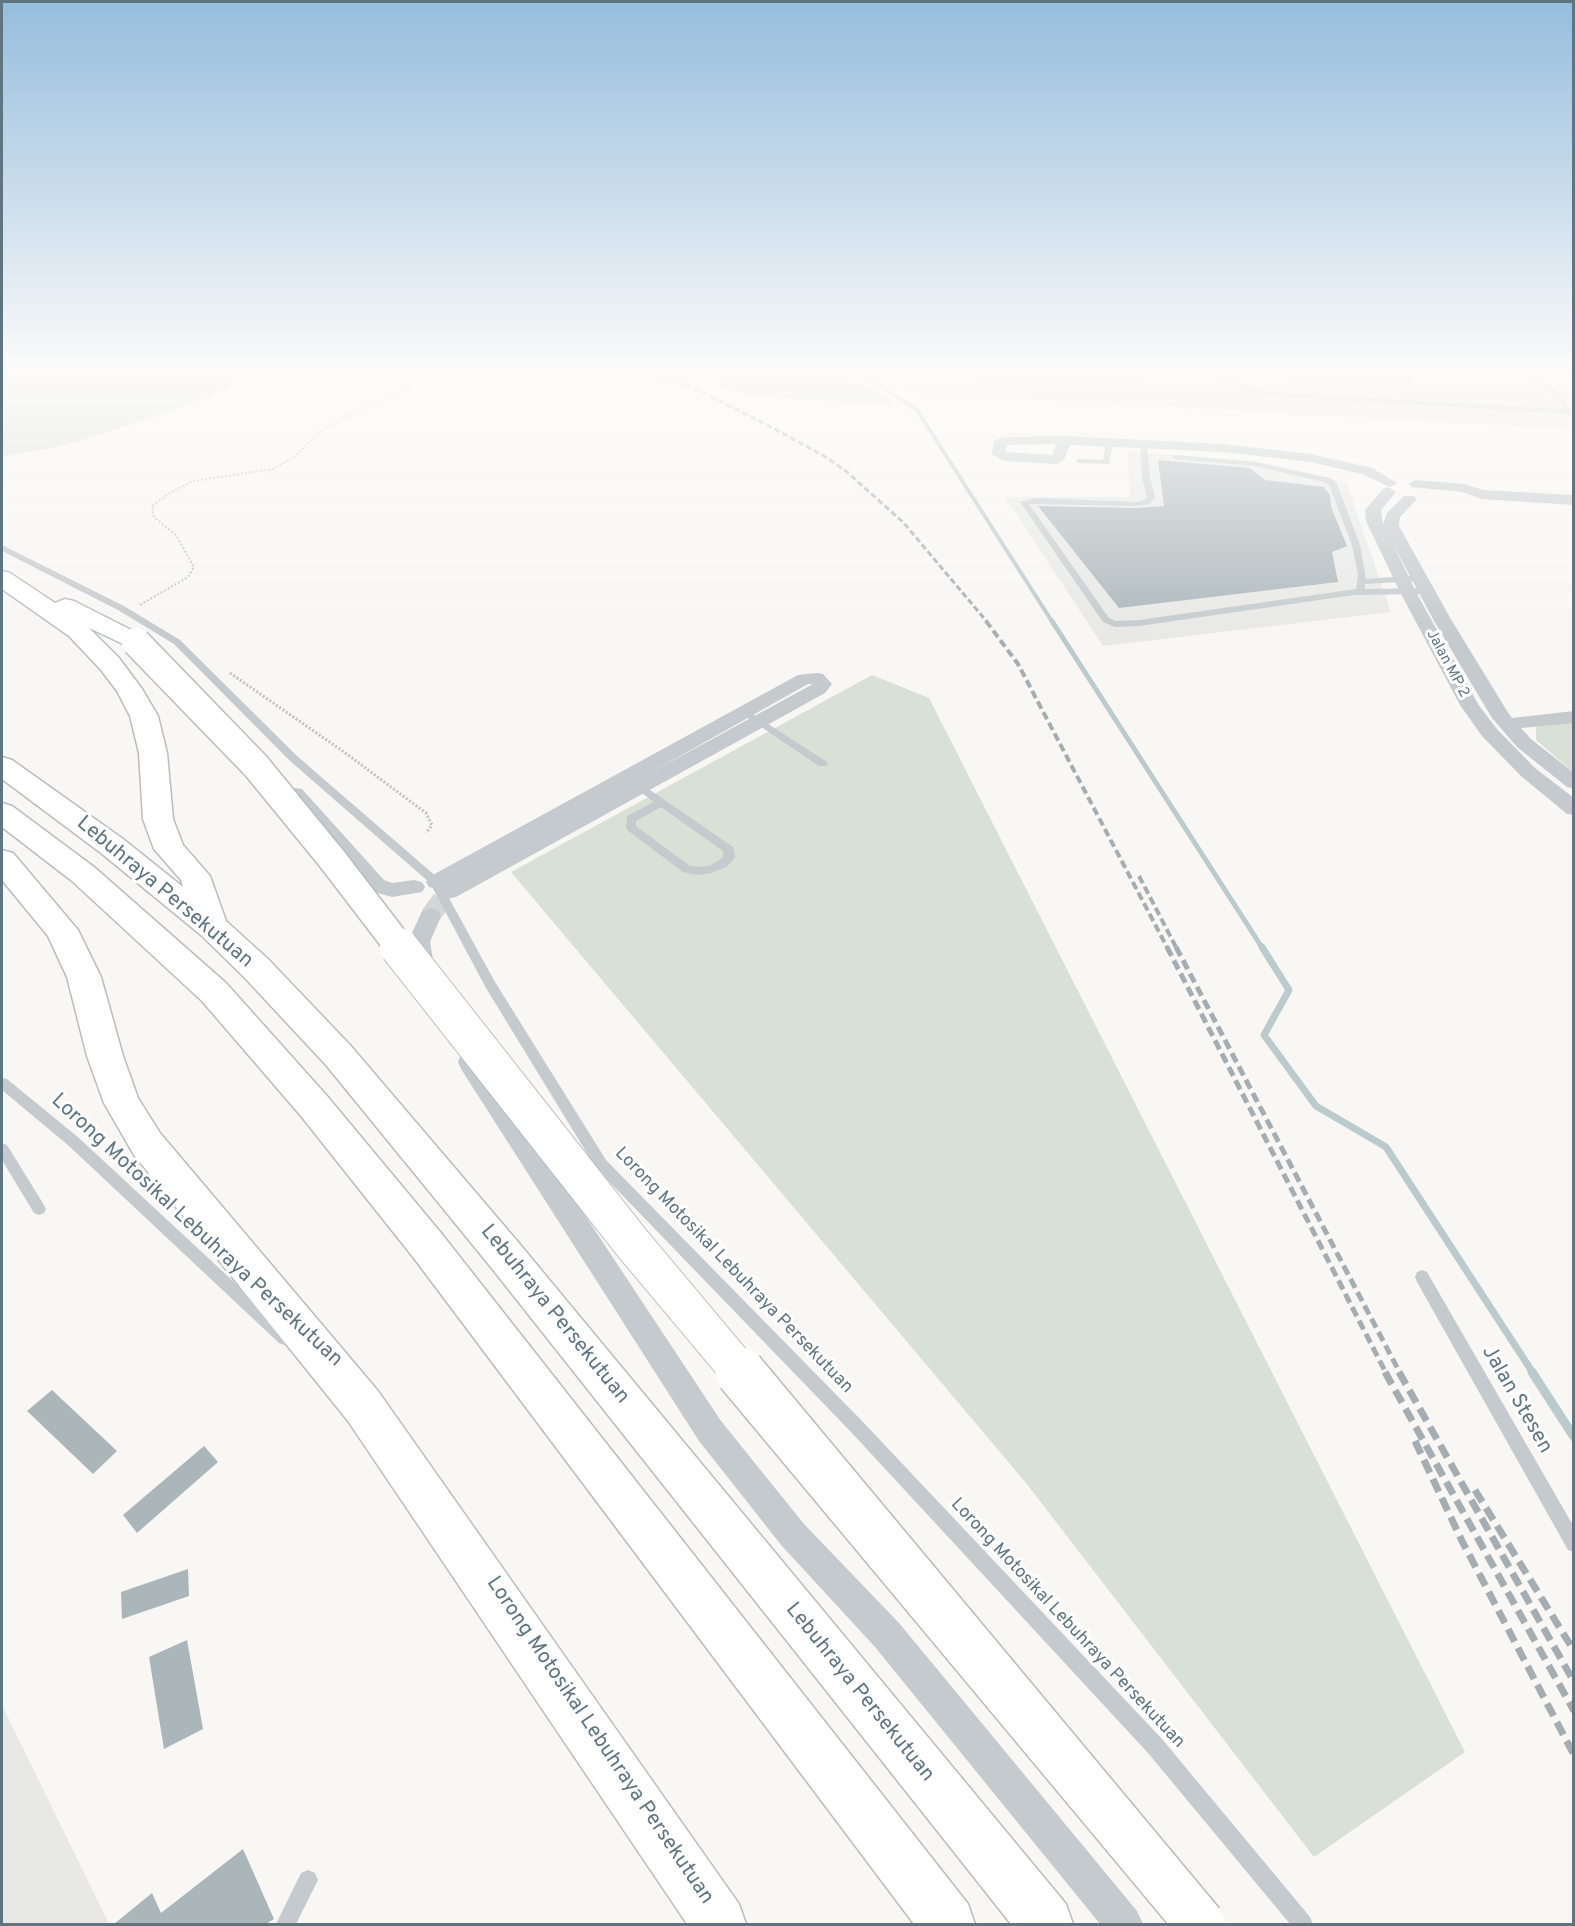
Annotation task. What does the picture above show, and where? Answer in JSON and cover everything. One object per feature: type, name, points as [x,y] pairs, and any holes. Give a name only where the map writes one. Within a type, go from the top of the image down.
[{"type":"highway","points":[[2,573],[99,623],[137,616],[332,860],[475,1046],[632,1243],[1200,1924]]},
{"type":"highway","points":[[2,578],[78,631],[110,664],[129,689],[144,716],[153,753],[158,819],[169,849],[195,876],[212,927]]},
{"type":"highway","name":"Lebuhraya Persekutuan","points":[[2,766],[112,846],[212,927],[256,968],[338,1056],[497,1245],[1046,1924]]},
{"type":"highway","name":"Lebuhraya Persekutuan","points":[[2,813],[83,874],[213,992],[314,1106],[435,1255],[948,1924]]},
{"type":"highway","points":[[2,860],[62,930],[84,977],[105,1056],[122,1103],[147,1144],[363,1406],[719,1924]]},
{"type":"street","points":[[1324,462],[1367,471],[1389,487],[1402,481],[1416,493],[1469,498],[1481,494],[1574,500]]},
{"type":"street","name":"Jalan MP 2","points":[[1389,487],[1373,510],[1374,521],[1503,719],[1524,743],[1574,783]]},
{"type":"street","name":"Jalan MP 2","points":[[1416,493],[1392,516],[1391,526],[1414,585],[1469,705],[1489,732],[1528,772],[1574,809]]},
{"type":"street","points":[[99,623],[123,625],[178,668],[247,739],[376,885],[392,890],[414,888]]},
{"type":"street","points":[[442,887],[752,717]]},
{"type":"street","points":[[1503,719],[1574,717]]},
{"type":"street","points":[[430,916],[419,942],[422,967],[449,1030],[574,1226],[710,1431],[793,1535],[887,1635],[1124,1924]]},
{"type":"lane","points":[[1145,462],[1151,497],[1147,502],[1136,504],[1037,500],[1024,502],[1106,620],[1115,624],[1139,623],[1361,587],[1414,585]]},
{"type":"lane","points":[[1231,462],[1255,464],[1328,480],[1333,484],[1356,545],[1361,587]]},
{"type":"lane","name":"Lorong Motosikal Lebuhraya Persekutuan","points":[[2,548],[137,616],[185,649],[293,758],[434,881],[490,985],[600,1164],[857,1427],[1147,1738],[1303,1924]]},
{"type":"lane","points":[[1361,587],[1414,585]]},
{"type":"lane","points":[[752,717],[823,764]]},
{"type":"lane","points":[[634,782],[662,802],[729,850],[729,857],[722,864],[711,869],[698,871],[687,868],[630,827],[631,819],[662,802]]},
{"type":"lane","name":"Lorong Motosikal Lebuhraya Persekutuan","points":[[2,1083],[74,1142],[285,1339],[332,1390],[393,1479]]},
{"type":"lane","points":[[2,1149],[39,1209]]},
{"type":"lane","name":"Jalan Stesen","points":[[1422,1276],[1574,1544]]},
{"type":"lane","points":[[286,1924],[308,1880]]},
{"type":"path","points":[[137,616],[188,577],[194,567],[176,535],[154,517],[152,506],[168,494],[193,481],[273,469],[285,462]]},
{"type":"path","points":[[227,671],[344,752],[426,813],[432,825],[426,833]]},
{"type":"shaded area","points":[[1128,462],[1256,462],[1344,482],[1347,484],[1391,612],[1103,646],[1005,497],[1130,497]]},
{"type":"shaded area","points":[[872,675],[929,698],[1465,1752],[1314,1857],[1026,1483],[511,872]]},
{"type":"shaded area","points":[[1573,720],[1573,772],[1536,740],[1536,725]]},
{"type":"shaded area","points":[[2,1705],[109,1924],[2,1924]]},
{"type":"building","points":[[1158,462],[1250,468],[1265,480],[1324,487],[1330,495],[1331,507],[1347,546],[1332,552],[1338,582],[1119,608],[1038,506],[1136,508],[1164,506]]},
{"type":"building","points":[[52,1390],[117,1451],[93,1474],[27,1411]]},
{"type":"building","points":[[204,1446],[218,1462],[137,1533],[123,1515]]},
{"type":"building","points":[[188,1569],[189,1596],[122,1619],[121,1592]]},
{"type":"building","points":[[187,1640],[203,1729],[164,1749],[149,1657]]},
{"type":"building","points":[[243,1849],[274,1919],[266,1924],[114,1924],[152,1893],[161,1913]]},
{"type":"waterway","points":[[950,462],[1053,623]]},
{"type":"waterway","points":[[1052,621],[1263,949]]},
{"type":"waterway","points":[[1262,947],[1289,990],[1264,1035],[1316,1106],[1386,1147],[1533,1373]]},
{"type":"waterway","points":[[1532,1372],[1574,1437]]},
{"type":"tunnel","points":[[430,916],[448,892]]},
{"type":"railway","points":[[833,462],[903,522],[988,623]]},
{"type":"railway","points":[[986,621],[1018,664],[1168,949]]},
{"type":"railway","points":[[1139,876],[1177,949]]},
{"type":"railway","points":[[1167,947],[1386,1373]]},
{"type":"railway","points":[[1176,947],[1400,1373]]},
{"type":"railway","points":[[1385,1372],[1574,1711]]},
{"type":"railway","points":[[1399,1372],[1574,1682]]},
{"type":"railway","points":[[1415,1441],[1462,1541],[1574,1755]]},
{"type":"railway","points":[[1475,1490],[1574,1651]]}]
